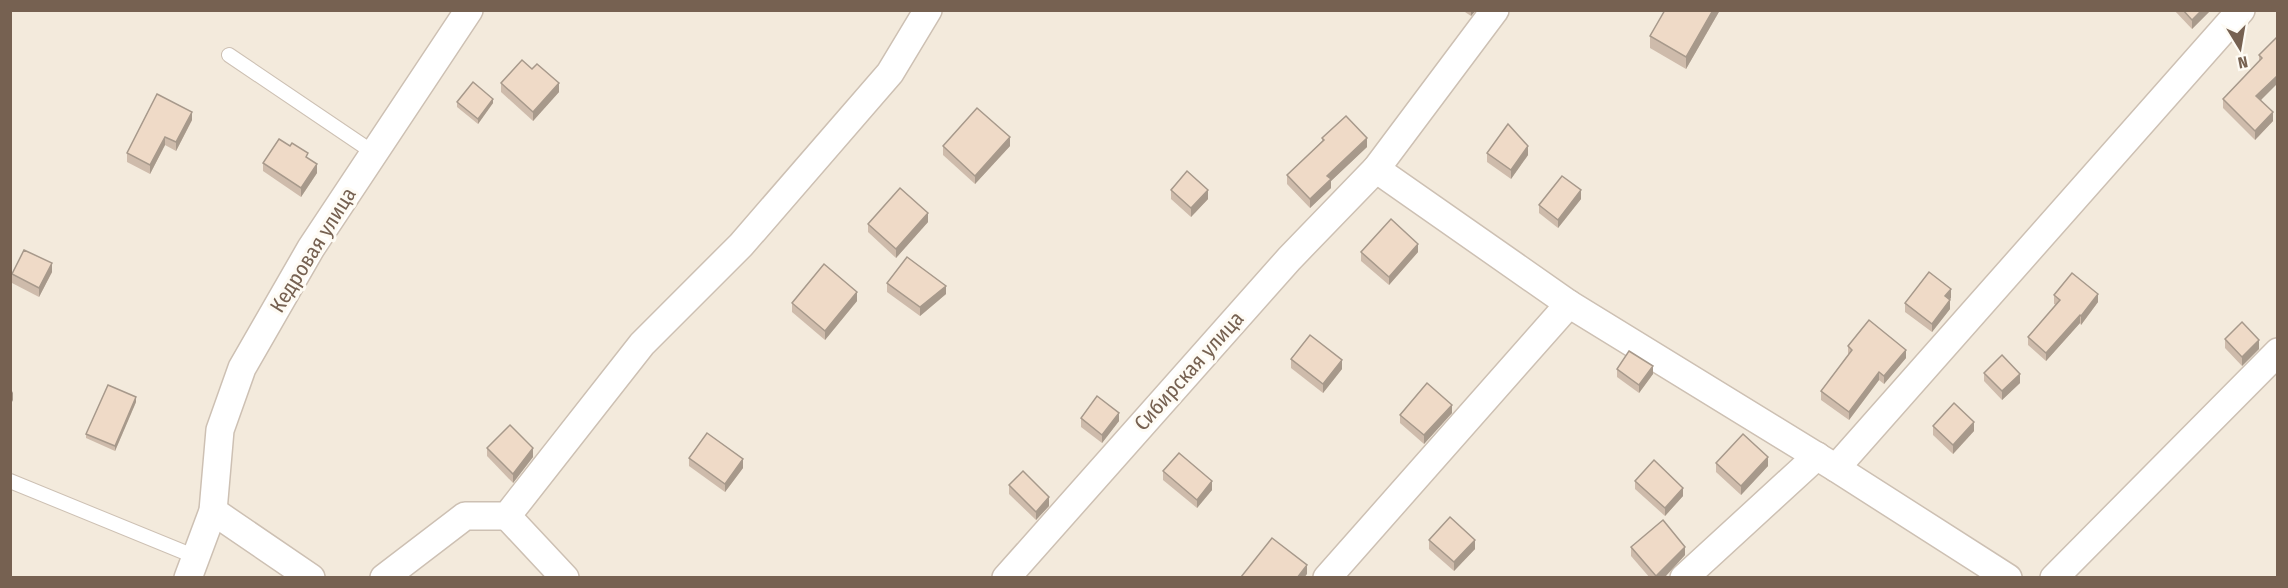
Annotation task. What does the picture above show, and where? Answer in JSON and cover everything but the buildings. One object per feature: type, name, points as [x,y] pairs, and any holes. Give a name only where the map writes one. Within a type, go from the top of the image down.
[{"type":"street","name":"Кедровая улица","points":[[192,567],[213,511],[220,430],[242,369],[311,248],[469,10]]},
{"type":"street","points":[[507,516],[642,344],[741,245],[890,73],[928,10]]},
{"type":"street","name":"Сибирская улица","points":[[1006,578],[1289,259],[1376,169],[1495,10]]},
{"type":"street","points":[[1684,578],[1827,462],[2241,10]]},
{"type":"street","points":[[1376,169],[1569,304],[1827,462],[2008,578]]},
{"type":"street","points":[[1327,578],[1569,304]]},
{"type":"street","points":[[2054,578],[2277,352]]},
{"type":"street","points":[[213,511],[311,578]]},
{"type":"street","points":[[384,578],[465,516],[507,516],[565,578]]},
{"type":"lane","points":[[229,55],[374,153]]},
{"type":"lane","points":[[10,481],[192,567]]},
{"type":"shaded area","points":[[11,11],[2277,11],[2277,577],[11,577]]}]
